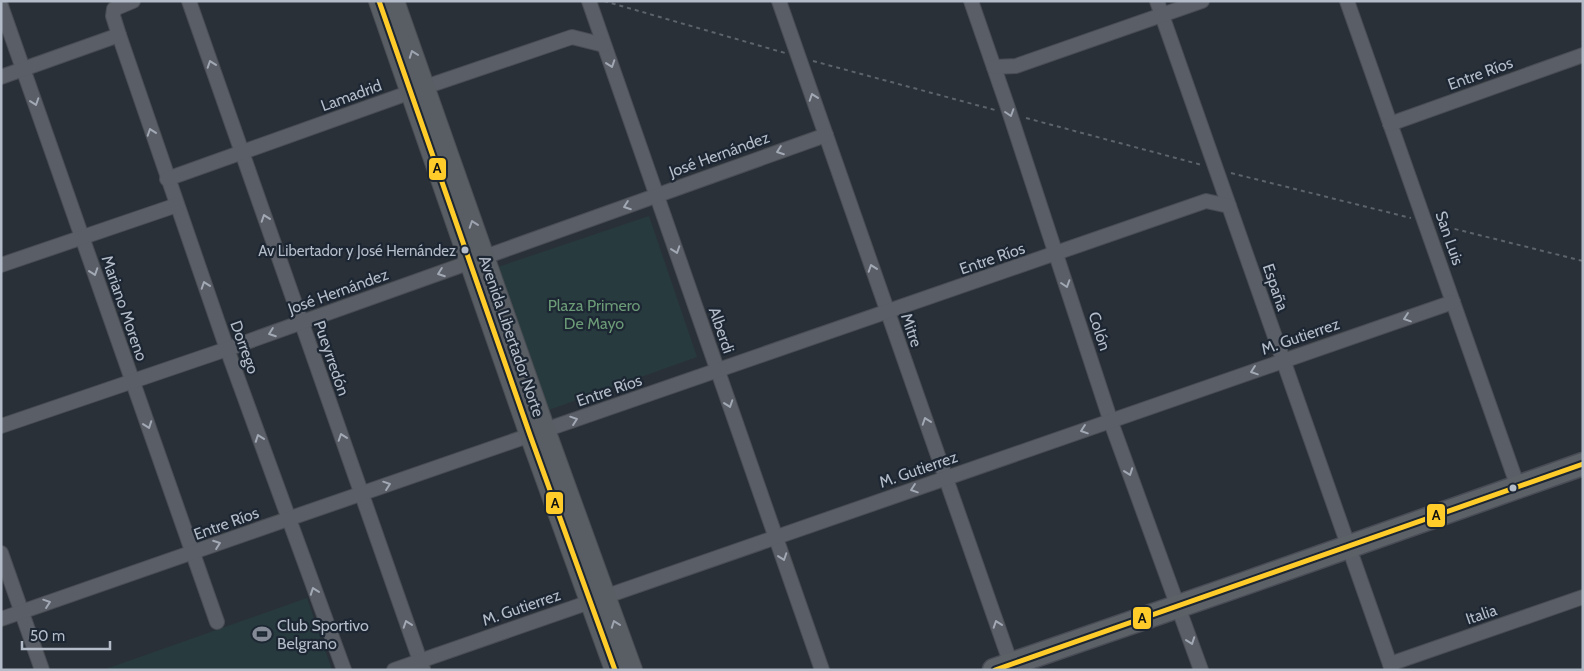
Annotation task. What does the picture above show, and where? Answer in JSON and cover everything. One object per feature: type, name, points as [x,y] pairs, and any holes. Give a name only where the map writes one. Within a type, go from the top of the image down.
[{"type":"main road","name":"Avenida Libertador Norte","points":[[379,1],[418,90]]},
{"type":"main road","name":"Avenida Libertador Norte","points":[[394,1],[418,90],[537,433],[597,599],[615,670]]},
{"type":"main road","points":[[1006,668],[1583,464]]},
{"type":"main road","name":"Avenida Libertador Norte","points":[[597,599],[632,670]]},
{"type":"street","name":"Dorrego","points":[[133,1],[114,9],[113,16],[118,35],[227,349],[344,670]]},
{"type":"street","name":"Pueyrredón","points":[[189,1],[421,665]]},
{"type":"street","name":"Alberdi","points":[[589,1],[822,670]]},
{"type":"street","name":"Mitre","points":[[779,1],[946,478],[1006,668]]},
{"type":"street","name":"Colón","points":[[971,1],[1111,421],[1201,670]]},
{"type":"street","name":"España","points":[[1157,1],[1391,667]]},
{"type":"street","points":[[994,67],[1016,66],[1202,1]]},
{"type":"street","name":"San Luis","points":[[1347,1],[1518,487]]},
{"type":"street","name":"Mariano Moreno","points":[[1,6],[217,622]]},
{"type":"street","points":[[1,77],[118,35]]},
{"type":"street","name":"Lamadrid","points":[[167,179],[572,37],[604,45]]},
{"type":"street","name":"Entre Ríos","points":[[1390,124],[1583,55]]},
{"type":"street","name":"José Hernández","points":[[1,426],[227,349],[826,135]]},
{"type":"street","name":"Entre Ríos","points":[[1,620],[1206,201],[1229,206]]},
{"type":"street","points":[[1,265],[176,205]]},
{"type":"street","name":"M. Gutierrez","points":[[394,670],[421,665],[597,599],[1453,302]]},
{"type":"street","points":[[1,553],[42,670]]},
{"type":"street","name":"Italia","points":[[1391,667],[1583,597]]},
{"type":"path","points":[[604,1],[799,57],[1216,169],[1583,261]]},
{"type":"green space","name":"Plaza Primero De Mayo","points":[[649,216],[697,357],[546,411],[495,268]]},
{"type":"green space","name":"Club Sportivo Belgrano","points":[[307,598],[332,670],[103,670]]},
{"type":"transit line","name":"A","points":[[379,1],[530,435],[615,670]]},
{"type":"transit line","name":"A","points":[[995,670],[1583,464]]},
{"type":"place","name":"Av Libertador y José Hernández","points":[[465,250]]},
{"type":"place","name":"Club Sportivo Belgrano","points":[[262,634]]}]
